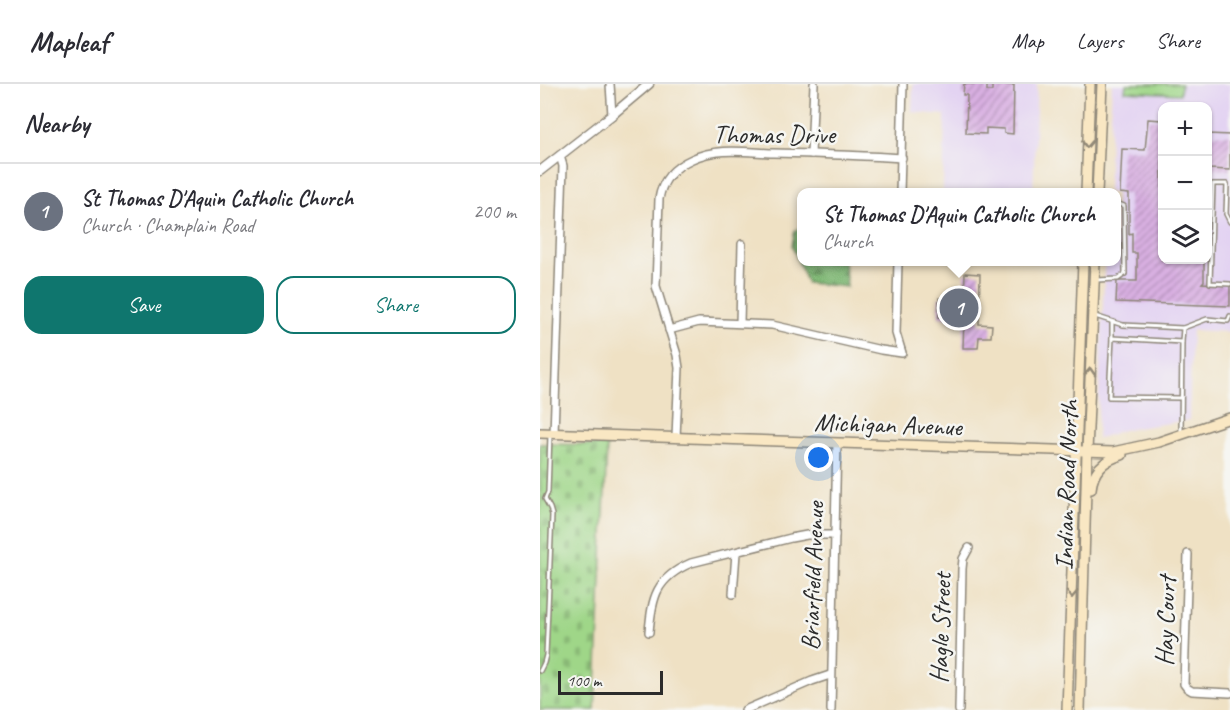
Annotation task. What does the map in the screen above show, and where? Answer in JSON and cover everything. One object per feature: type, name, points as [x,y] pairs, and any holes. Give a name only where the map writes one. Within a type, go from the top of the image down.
[{"type":"main road","points":[[1086,188],[1089,84]]},
{"type":"main road","points":[[1097,188],[1102,84]]},
{"type":"main road","name":"Indian Road North","points":[[1067,710],[1083,266]]},
{"type":"main road","name":"Indian Road North","points":[[1080,710],[1095,266]]},
{"type":"main road","name":"Michigan Avenue","points":[[540,433],[1117,452],[1159,442],[1230,418]]},
{"type":"main road","points":[[1086,518],[1093,477],[1103,464],[1118,456],[1149,448],[1159,442]]},
{"type":"street","points":[[610,84],[612,115]]},
{"type":"street","points":[[540,171],[649,84]]},
{"type":"street","points":[[811,154],[814,84]]},
{"type":"street","points":[[900,188],[903,84]]},
{"type":"street","name":"Thomas Drive","points":[[676,437],[679,368],[657,286],[659,199],[661,188],[667,177],[690,159],[719,151],[902,158]]},
{"type":"street","points":[[552,433],[563,166],[560,156]]},
{"type":"street","points":[[740,324],[742,244]]},
{"type":"street","points":[[669,330],[699,322],[779,325],[880,350],[902,353],[896,333],[898,266]]},
{"type":"street","name":"Briarfield Avenue","points":[[831,710],[837,443]]},
{"type":"street","points":[[649,632],[653,598],[660,586],[682,567],[801,536],[835,535]]},
{"type":"street","name":"Hagle Street","points":[[958,710],[962,569],[963,559],[969,548]]},
{"type":"street","points":[[733,594],[736,553]]},
{"type":"street","name":"Hay Court","points":[[1188,554],[1184,684],[1192,691],[1230,693]]},
{"type":"street","points":[[745,710],[830,675]]},
{"type":"lane","points":[[1230,222],[1226,214],[1229,183],[1213,184],[1210,283],[1230,284]]},
{"type":"lane","points":[[1095,280],[1118,279],[1125,274],[1124,206],[1121,205]]},
{"type":"lane","points":[[1093,315],[1123,325],[1183,328],[1207,320],[1228,321],[1230,316]]},
{"type":"lane","points":[[1112,322],[1109,397],[1181,398]]},
{"type":"lane","points":[[1181,434],[1183,328]]},
{"type":"lane","points":[[1112,338],[1182,342]]},
{"type":"lane","points":[[540,501],[545,499],[548,492],[552,433]]},
{"type":"lane","points":[[540,671],[546,655],[552,515],[545,499]]},
{"type":"shaded area","points":[[913,84],[1037,84],[1033,188],[943,188],[945,115],[912,112]]},
{"type":"shaded area","points":[[1112,84],[1230,84],[1230,332],[1192,330],[1189,420],[1123,430],[1097,439],[1105,266],[1121,266],[1121,188],[1108,188]]},
{"type":"green space","points":[[1126,84],[1181,84],[1180,94],[1125,91]]},
{"type":"green space","points":[[797,230],[797,258],[792,246]]},
{"type":"green space","points":[[800,266],[844,266],[847,287],[807,283]]},
{"type":"green space","points":[[540,444],[607,445],[595,710],[540,710]]},
{"type":"building","points":[[964,84],[987,84],[987,91],[992,91],[992,84],[1014,85],[1013,134],[1004,133],[1004,129],[986,128],[986,134],[966,133],[967,95],[963,95]]},
{"type":"building","points":[[1148,119],[1158,120],[1158,264],[1204,264],[1202,283],[1230,285],[1230,306],[1116,302],[1117,281],[1137,281],[1137,253],[1132,253],[1132,233],[1129,234],[1129,194],[1121,193],[1120,188],[1122,149],[1145,150]]},
{"type":"building","points":[[1212,134],[1230,135],[1230,170],[1212,169]]},
{"type":"building","points":[[965,273],[980,274],[979,324],[992,325],[991,337],[979,337],[978,348],[963,348],[964,318],[939,317],[939,298],[964,299]]},
{"type":"place","name":"St Thomas D'Aquin Catholic Church","points":[[959,308]]}]
